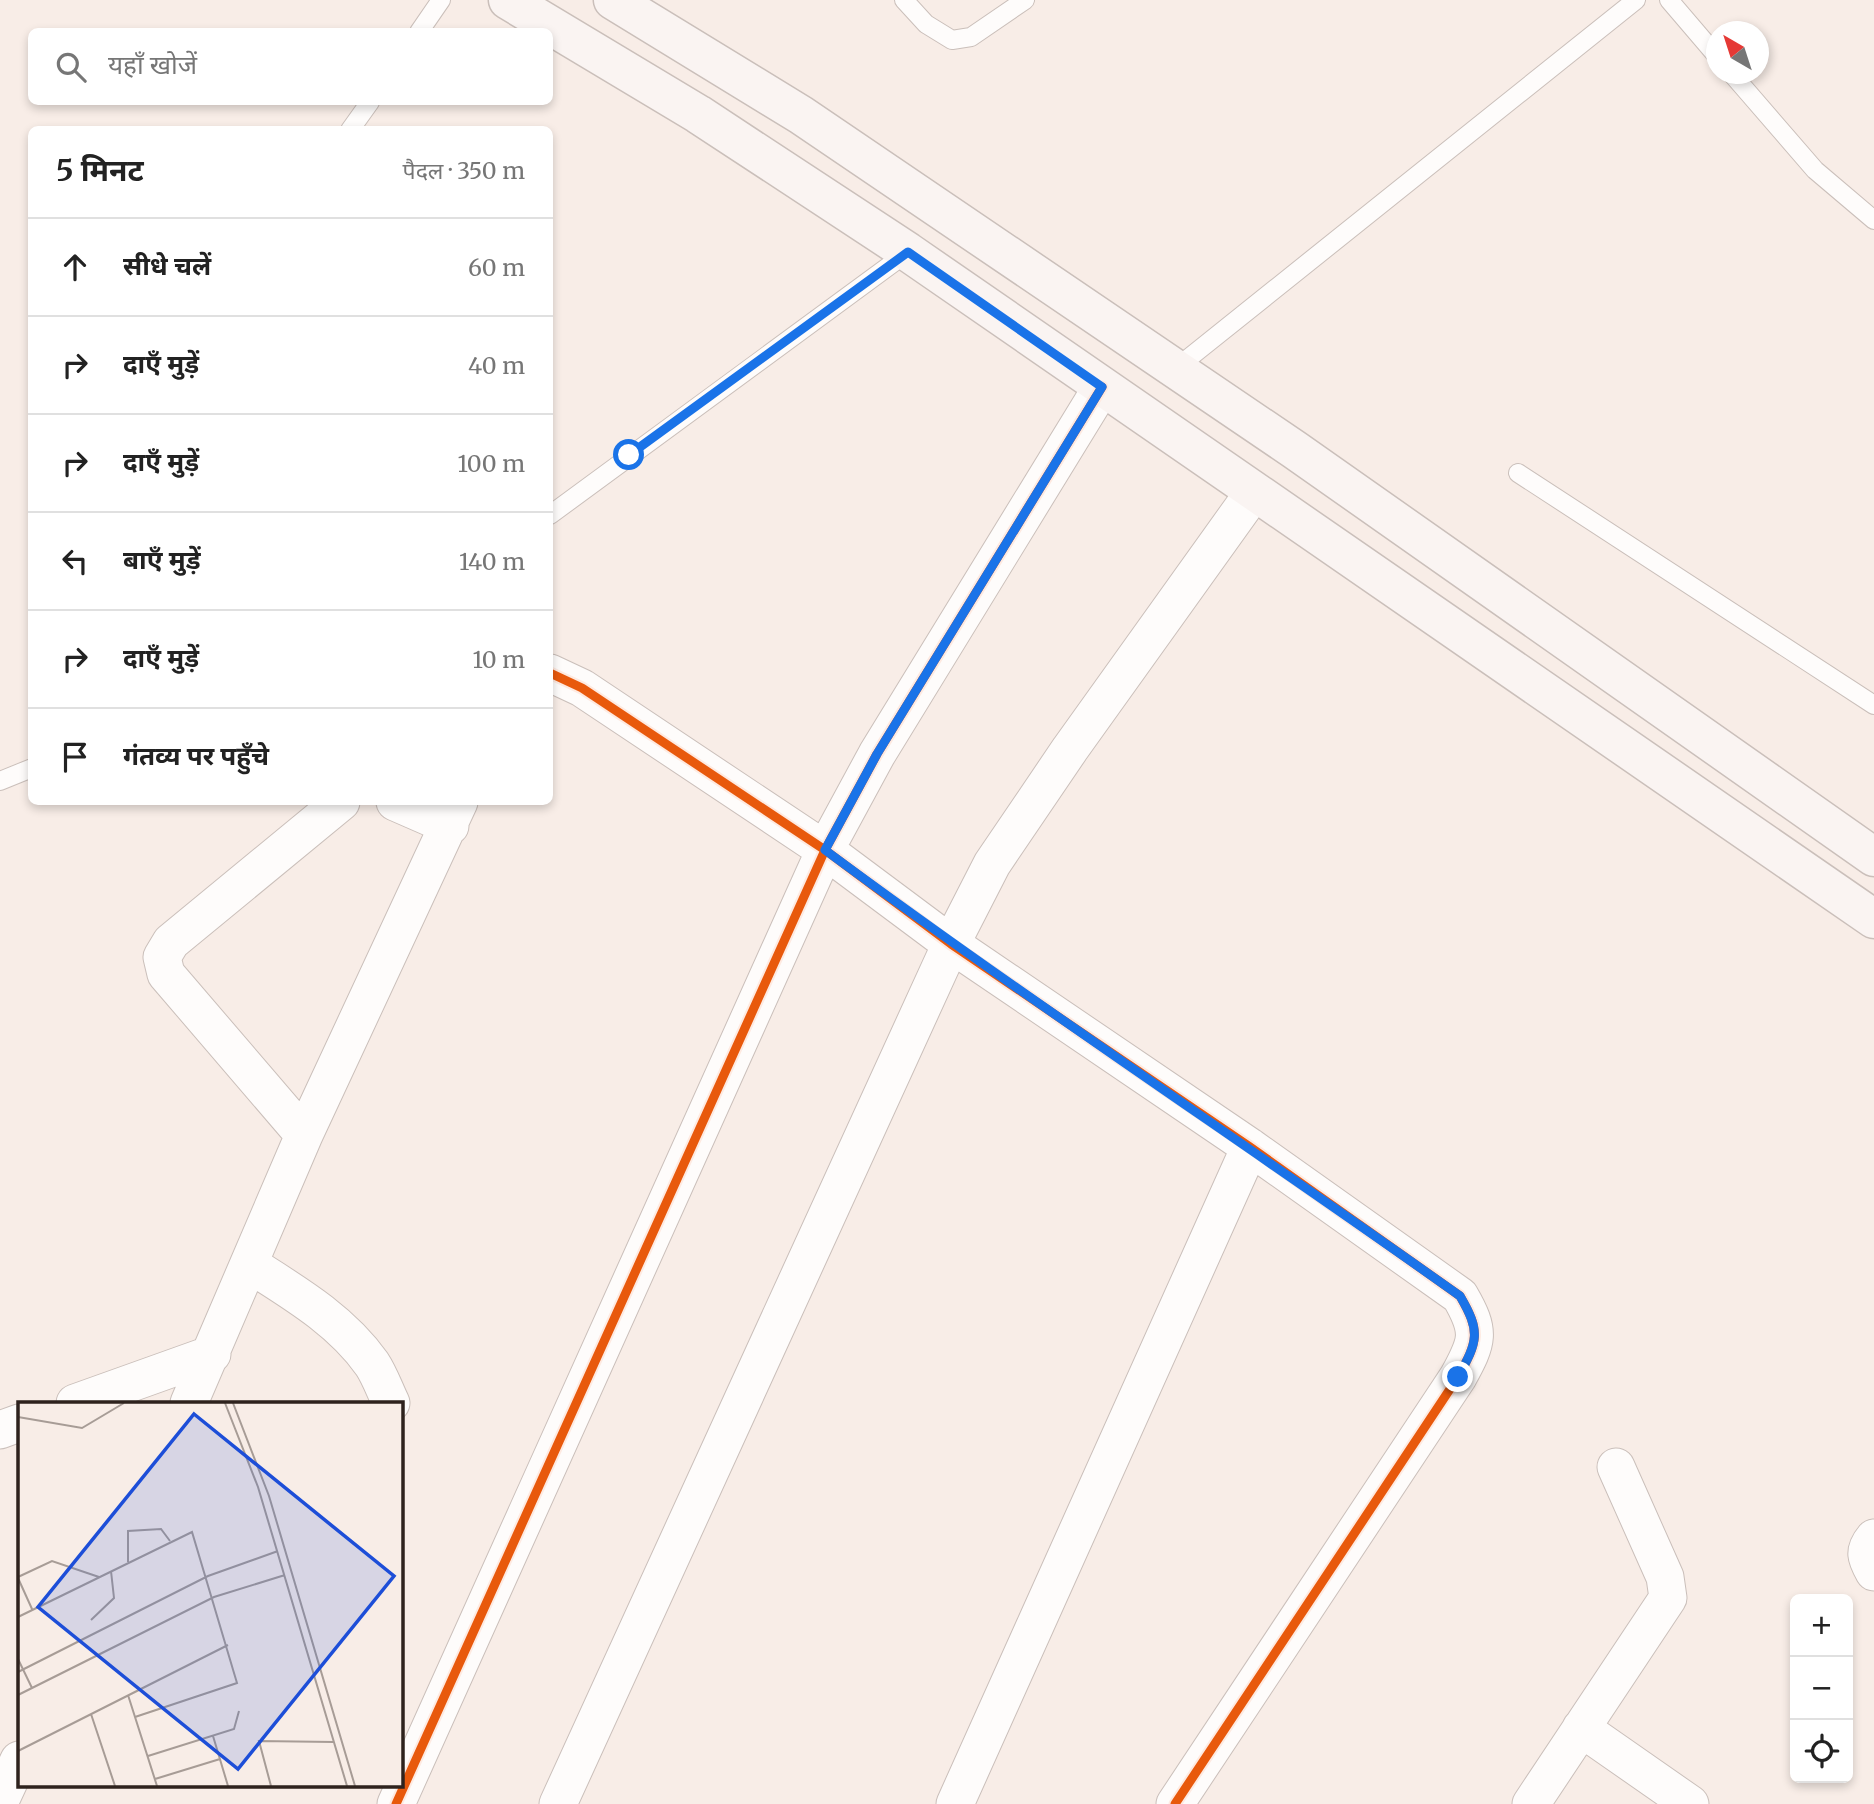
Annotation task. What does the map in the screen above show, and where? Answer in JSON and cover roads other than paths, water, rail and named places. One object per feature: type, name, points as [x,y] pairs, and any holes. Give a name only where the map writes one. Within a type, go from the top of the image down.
[{"type":"main road","points":[[508,0],[698,114],[908,252],[1874,919]]},
{"type":"main road","points":[[621,2],[801,115],[1175,369],[1874,858]]},
{"type":"street","points":[[396,1804],[825,850],[877,754],[1102,387]]},
{"type":"street","points":[[558,1804],[951,944],[992,864],[1254,492]]},
{"type":"street","points":[[553,674],[582,688],[825,850],[951,944],[1250,1147],[1460,1296],[1476,1322],[1475,1347],[1175,1804]]},
{"type":"street","points":[[304,1135],[166,974],[162,957],[171,942],[337,805]]},
{"type":"street","points":[[188,1402],[212,1354],[304,1135],[455,814],[410,805]]},
{"type":"street","points":[[955,1804],[1250,1147]]},
{"type":"street","points":[[249,1264],[309,1303],[344,1332],[372,1365],[390,1402]]},
{"type":"street","points":[[78,1402],[212,1354]]},
{"type":"street","points":[[0,1430],[18,1423]]},
{"type":"street","points":[[1531,1804],[1668,1598],[1665,1577],[1616,1466]]},
{"type":"street","points":[[1874,1538],[1867,1547],[1866,1558],[1874,1572]]},
{"type":"street","points":[[1581,1728],[1690,1804]]},
{"type":"street","points":[[0,1801],[18,1762]]},
{"type":"lane","points":[[422,28],[441,0]]},
{"type":"lane","points":[[904,0],[926,24],[952,40],[971,37],[1025,0]]},
{"type":"lane","points":[[1175,369],[1636,0]]},
{"type":"lane","points":[[1669,0],[1706,42]]},
{"type":"lane","points":[[1741,84],[1815,170],[1874,220]]},
{"type":"lane","points":[[353,126],[368,105]]},
{"type":"lane","points":[[553,513],[908,252]]},
{"type":"lane","points":[[1518,473],[1874,705]]},
{"type":"lane","points":[[0,782],[28,770]]}]
